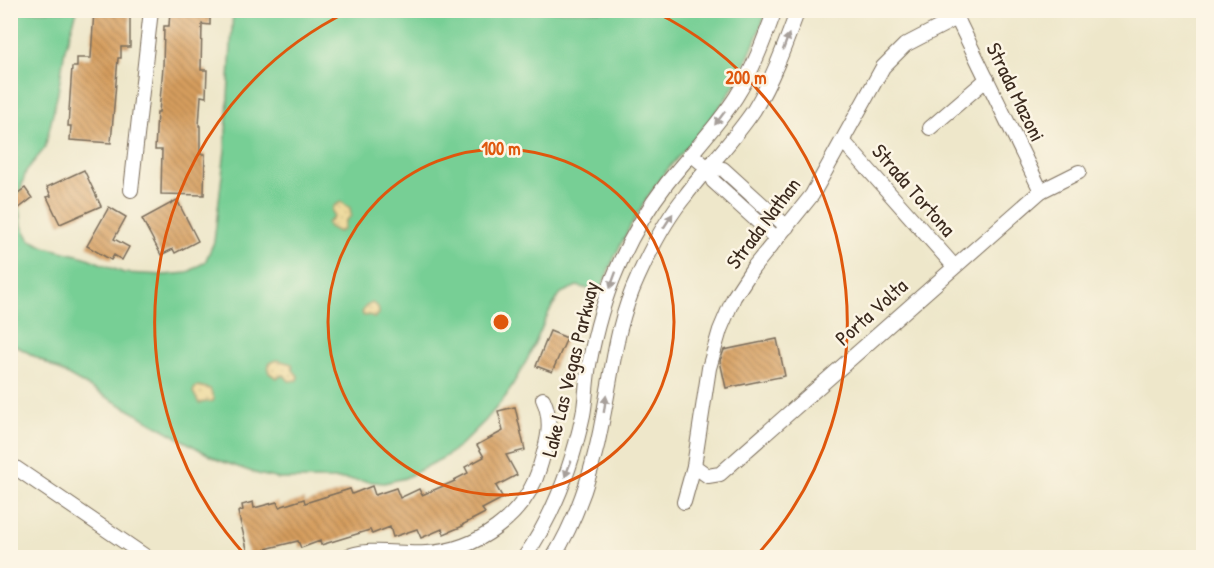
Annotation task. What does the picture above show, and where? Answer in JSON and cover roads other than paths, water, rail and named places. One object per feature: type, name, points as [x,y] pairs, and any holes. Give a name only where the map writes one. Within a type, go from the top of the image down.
[{"type":"street","points":[[131,190],[151,10]]},
{"type":"street","name":"Lake Las Vegas Parkway","points":[[524,558],[556,502],[572,458],[583,413],[589,366],[600,317],[616,270],[639,225],[667,184],[736,97],[757,56],[775,10]]},
{"type":"street","name":"Lake Las Vegas Parkway","points":[[553,558],[580,503],[594,460],[618,335],[637,279],[658,236],[684,197],[737,133],[764,92],[781,56],[798,10]]},
{"type":"street","name":"Strada Mazoni","points":[[955,14],[1041,191]]},
{"type":"street","name":"Strada Nathan","points":[[684,501],[694,466],[709,368],[720,330],[734,297],[753,268],[812,195],[883,67],[905,45],[955,14]]},
{"type":"street","points":[[930,128],[987,79]]},
{"type":"street","name":"Strada Tortona","points":[[843,141],[954,266]]},
{"type":"street","points":[[691,154],[708,168],[713,180],[777,238]]},
{"type":"street","points":[[708,168],[723,169],[787,227]]},
{"type":"street","name":"Porta Volta","points":[[694,466],[708,476],[720,474],[1041,191],[1079,172]]},
{"type":"street","points":[[753,217],[763,206]]},
{"type":"street","points":[[343,558],[366,551],[411,554],[441,552],[469,543],[495,529],[525,497],[539,471],[550,431],[549,418],[543,399]]},
{"type":"street","points":[[10,464],[148,558]]}]
